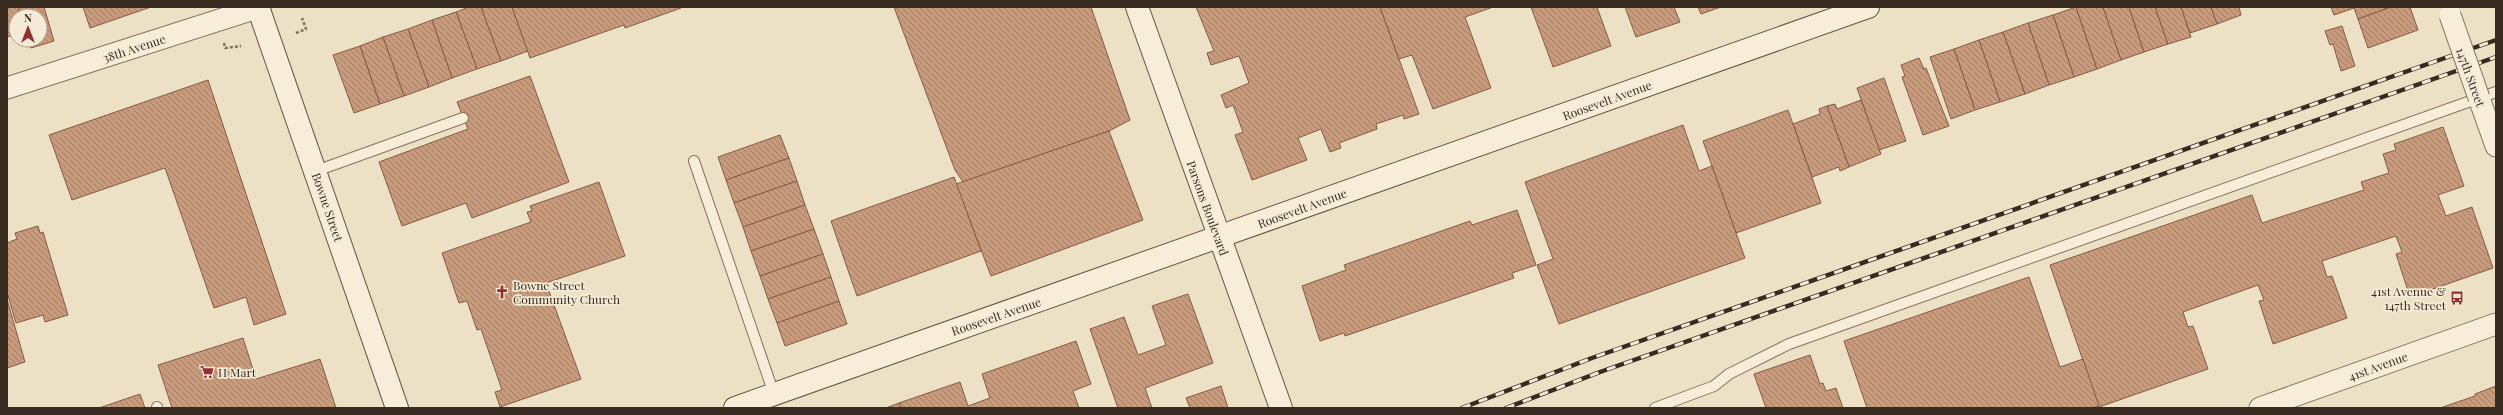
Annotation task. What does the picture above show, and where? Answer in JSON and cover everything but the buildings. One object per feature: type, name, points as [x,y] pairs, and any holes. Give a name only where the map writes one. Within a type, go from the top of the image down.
[{"type":"street","name":"38th Avenue","points":[[7,88],[259,7]]},
{"type":"street","name":"Bowne Street","points":[[259,7],[397,408]]},
{"type":"street","name":"Parsons Boulevard","points":[[1137,7],[1281,408]]},
{"type":"street","name":"Roosevelt Avenue","points":[[735,408],[1868,7]]},
{"type":"street","name":"147th Street","points":[[2448,11],[2487,95],[2496,146]]},
{"type":"street","name":"41st Avenue","points":[[2260,408],[2496,324]]},
{"type":"lane","points":[[1655,408],[1714,386],[1729,374],[1789,344],[2487,95]]},
{"type":"lane","points":[[316,171],[463,118]]},
{"type":"lane","points":[[694,161],[774,394]]},
{"type":"path","points":[[296,33],[306,29],[302,18]]},
{"type":"path","points":[[223,39],[225,48],[241,46]]},
{"type":"railway","points":[[1462,408],[1592,358],[2496,40]]},
{"type":"railway","points":[[1506,408],[1600,372],[2496,57]]},
{"type":"place","name":"Bowne Street Community Church","points":[[502,292]]},
{"type":"place","name":"41st Avenue & 147th Street","points":[[2457,298]]},
{"type":"place","name":"H Mart","points":[[207,372]]}]
